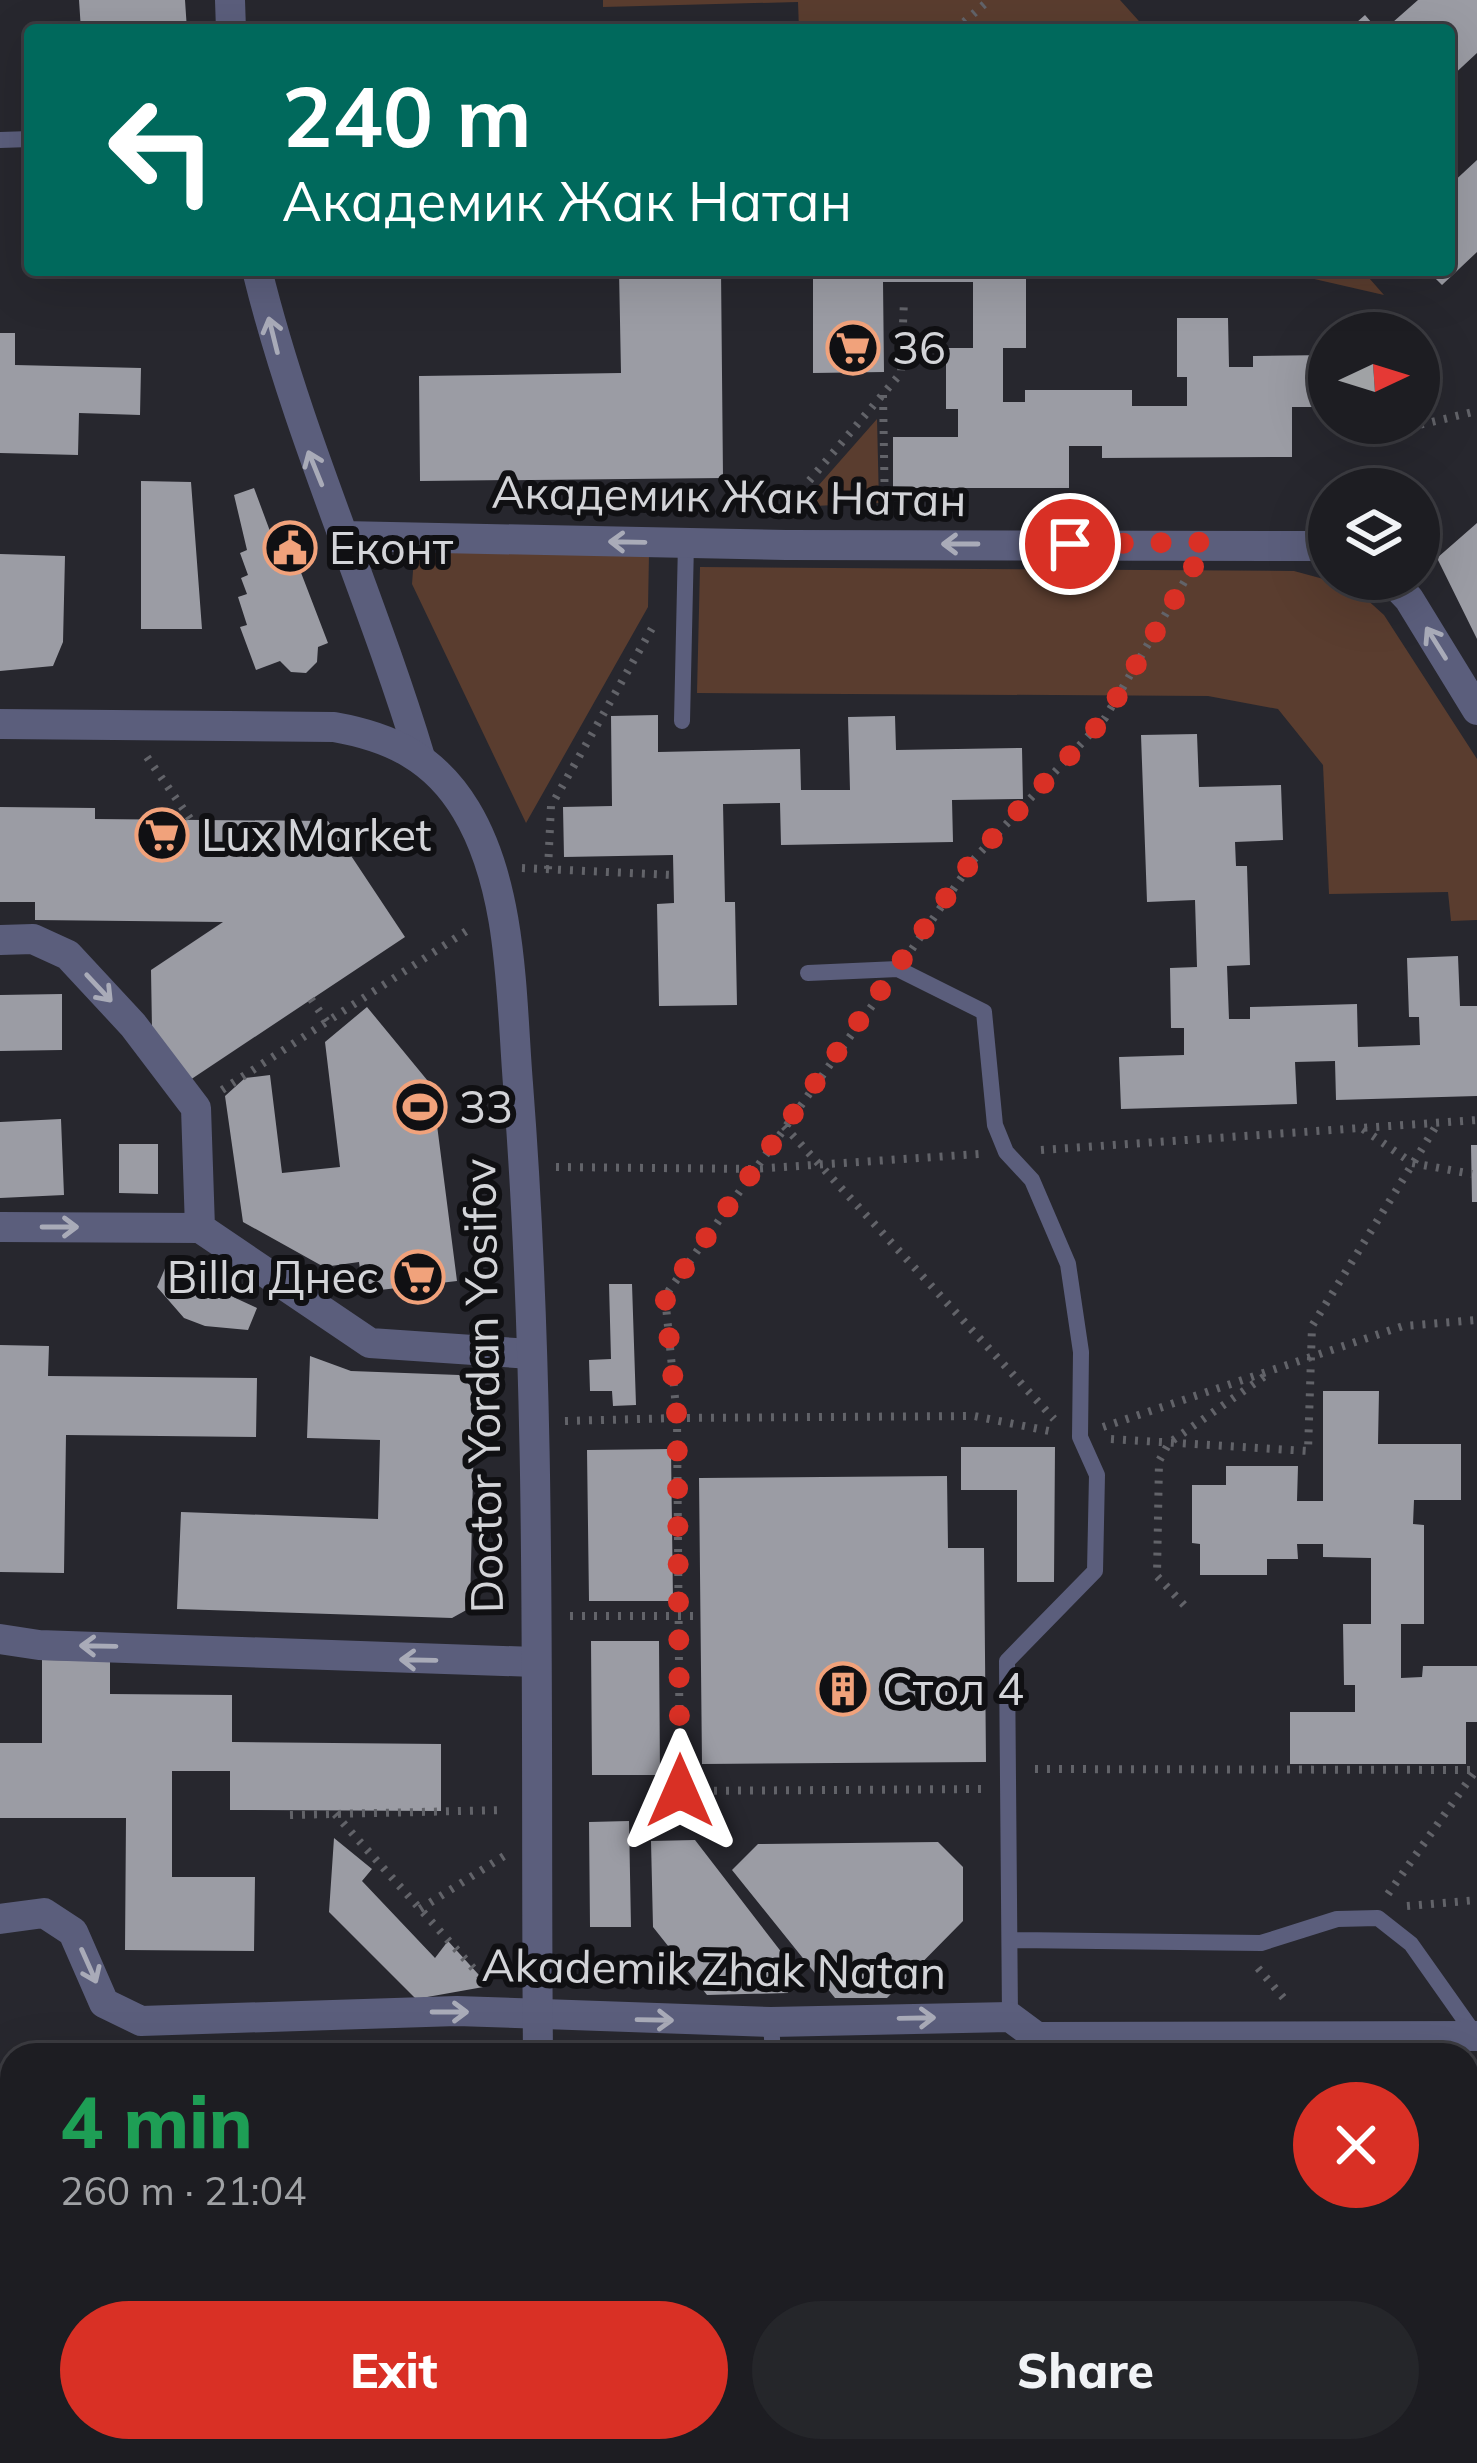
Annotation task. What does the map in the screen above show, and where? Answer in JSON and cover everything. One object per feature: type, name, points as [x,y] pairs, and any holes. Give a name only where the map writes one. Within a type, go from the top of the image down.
[{"type":"street","name":"Doctor Yordan Yosifov","points":[[259,276],[308,450],[420,757],[466,809],[491,867],[500,909],[524,1166],[532,1354],[536,1823],[528,2017],[535,2043]]},
{"type":"street","name":"Академик Жак Натан","points":[[343,536],[886,545],[1308,545]]},
{"type":"street","points":[[1410,600],[1477,710]]},
{"type":"street","points":[[0,724],[334,728],[380,735],[420,757]]},
{"type":"street","points":[[0,940],[33,939],[68,955],[133,1025],[196,1108],[200,1228]]},
{"type":"street","points":[[0,1227],[200,1228],[370,1342],[532,1354]]},
{"type":"street","points":[[0,1639],[39,1645],[535,1661]]},
{"type":"street","name":"Akademik Zhak Natan","points":[[0,1918],[44,1912],[73,1932],[104,2003],[141,2021],[457,2012],[771,2022],[1010,2017],[1037,2037],[1219,2043]]},
{"type":"street","name":"Akademik Zhak Natan","points":[[1390,2043],[1477,2036]]},
{"type":"lane","points":[[682,722],[686,543]]},
{"type":"lane","points":[[808,973],[898,969],[984,1012],[994,1125],[1006,1152],[1032,1180],[1067,1264],[1082,1352],[1080,1437],[1097,1475],[1095,1571],[1007,1661],[1010,2017]]},
{"type":"lane","points":[[1010,1940],[1261,1943],[1337,1919],[1378,1918],[1411,1944],[1477,2036]]},
{"type":"lane","points":[[771,2022],[772,2043]]},
{"type":"path","points":[[962,24],[989,0]]},
{"type":"path","points":[[786,508],[902,373],[904,300]]},
{"type":"path","points":[[883,394],[886,545]]},
{"type":"path","points":[[1440,420],[1477,411]]},
{"type":"path","points":[[1008,1789],[680,1791],[677,1418],[665,1296],[974,858],[1105,718],[1208,542]]},
{"type":"path","points":[[548,869],[550,806],[634,659]]},
{"type":"path","points":[[125,725],[190,820]]},
{"type":"path","points":[[491,867],[673,875]]},
{"type":"path","points":[[196,1108],[500,909]]},
{"type":"path","points":[[311,999],[327,1022]]},
{"type":"path","points":[[1069,1148],[1477,1120]]},
{"type":"path","points":[[534,1422],[974,1416],[1080,1437],[1308,1451],[1312,1326],[1438,1123]]},
{"type":"path","points":[[784,1126],[1056,1421],[1080,1437]]},
{"type":"path","points":[[1362,1128],[1412,1163],[1472,1174]]},
{"type":"path","points":[[524,1166],[753,1169],[970,1155]]},
{"type":"path","points":[[1080,1437],[1130,1414],[1403,1326],[1477,1320]]},
{"type":"path","points":[[1184,1604],[1156,1576],[1159,1461],[1169,1443],[1273,1370]]},
{"type":"path","points":[[534,1616],[700,1616]]},
{"type":"path","points":[[1008,1769],[1477,1770]]},
{"type":"path","points":[[1378,1918],[1391,1887],[1477,1770]]},
{"type":"path","points":[[334,1814],[419,1910],[528,2017]]},
{"type":"path","points":[[290,1815],[536,1823]]},
{"type":"path","points":[[419,1910],[536,1823]]},
{"type":"path","points":[[1378,1918],[1410,1905],[1477,1900]]},
{"type":"path","points":[[1238,1943],[1282,1999],[1335,2043]]},
{"type":"shaded area","points":[[603,0],[1120,0],[1142,24],[799,24],[798,2],[603,7]]},
{"type":"shaded area","points":[[1301,276],[1367,276],[1384,295]]},
{"type":"shaded area","points":[[877,419],[879,503],[814,506],[811,494]]},
{"type":"shaded area","points":[[433,548],[649,554],[648,607],[526,823],[412,584],[414,558]]},
{"type":"shaded area","points":[[700,567],[1294,571],[1308,575],[1308,600],[1367,600],[1384,615],[1477,759],[1477,920],[1451,921],[1448,892],[1329,894],[1323,765],[1278,709],[1208,696],[697,693]]},
{"type":"building","points":[[79,0],[185,0],[187,24],[81,24]]},
{"type":"building","points":[[1418,0],[1477,0],[1477,53],[1455,73],[1455,24],[1391,24]]},
{"type":"building","points":[[1477,160],[1477,252],[1455,273],[1455,180]]},
{"type":"building","points":[[619,276],[721,276],[723,478],[420,481],[419,376],[621,373]]},
{"type":"building","points":[[813,276],[1026,276],[1026,348],[1003,348],[1003,402],[1025,402],[1025,390],[1132,390],[1132,406],[1187,406],[1187,377],[1177,377],[1177,318],[1228,318],[1229,367],[1253,367],[1253,356],[1308,355],[1308,407],[1292,407],[1292,457],[1102,458],[1102,446],[1069,446],[1069,488],[893,488],[893,437],[958,437],[958,409],[946,409],[946,348],[973,348],[973,282],[883,282],[884,372],[813,373]]},
{"type":"building","points":[[0,333],[15,333],[15,365],[141,368],[140,415],[79,413],[78,455],[0,453]]},
{"type":"building","points":[[141,481],[191,482],[202,629],[141,629]]},
{"type":"building","points":[[254,488],[277,550],[300,570],[328,643],[318,647],[317,662],[306,673],[291,672],[280,661],[256,670],[240,627],[247,625],[238,597],[247,594],[241,578],[248,575],[240,553],[247,550],[234,495]]},
{"type":"building","points":[[1477,523],[1477,639],[1440,564],[1440,555]]},
{"type":"building","points":[[0,554],[65,556],[63,642],[53,666],[0,671]]},
{"type":"building","points":[[658,715],[658,752],[800,749],[801,790],[850,790],[848,717],[895,716],[896,750],[1022,748],[1023,799],[952,800],[953,842],[781,845],[780,803],[723,804],[725,902],[735,902],[737,1005],[659,1006],[657,904],[674,903],[673,855],[564,857],[563,807],[612,806],[611,716]]},
{"type":"building","points":[[1197,734],[1199,787],[1281,785],[1283,840],[1235,842],[1236,866],[1247,866],[1250,965],[1227,966],[1229,1019],[1250,1019],[1250,1007],[1357,1004],[1358,1047],[1420,1045],[1419,1017],[1409,1017],[1407,958],[1458,956],[1460,1006],[1477,1006],[1477,1096],[1336,1100],[1335,1061],[1295,1062],[1297,1104],[1121,1109],[1119,1057],[1184,1055],[1184,1028],[1171,1028],[1170,968],[1197,967],[1195,900],[1147,902],[1141,735]]},
{"type":"building","points":[[0,807],[95,808],[95,819],[328,821],[405,937],[187,1082],[152,1030],[151,970],[223,922],[35,920],[35,902],[0,902]]},
{"type":"building","points":[[62,994],[62,1050],[0,1051],[0,995]]},
{"type":"building","points":[[367,1007],[432,1086],[457,1281],[363,1292],[359,1262],[324,1267],[243,1222],[225,1096],[245,1078],[270,1075],[282,1173],[340,1167],[325,1042]]},
{"type":"building","points":[[61,1119],[64,1195],[0,1198],[0,1122]]},
{"type":"building","points":[[119,1144],[158,1144],[158,1194],[119,1193]]},
{"type":"building","points":[[1471,1145],[1477,1145],[1477,1202],[1472,1202]]},
{"type":"building","points":[[166,1266],[257,1308],[248,1330],[205,1326],[184,1318],[157,1287]]},
{"type":"building","points":[[609,1284],[632,1284],[636,1405],[613,1406],[612,1391],[590,1391],[589,1360],[611,1359]]},
{"type":"building","points":[[0,1345],[49,1346],[48,1376],[257,1378],[256,1437],[66,1435],[64,1573],[0,1572]]},
{"type":"building","points":[[310,1356],[351,1371],[459,1375],[475,1390],[470,1608],[452,1618],[177,1609],[181,1512],[378,1519],[380,1440],[307,1438]]},
{"type":"building","points":[[1323,1391],[1379,1391],[1378,1444],[1461,1444],[1461,1500],[1414,1500],[1413,1524],[1424,1525],[1424,1624],[1401,1624],[1401,1678],[1422,1677],[1423,1666],[1477,1666],[1477,1722],[1466,1722],[1466,1764],[1290,1764],[1290,1712],[1355,1712],[1355,1685],[1344,1685],[1343,1624],[1371,1624],[1371,1558],[1323,1557],[1323,1544],[1297,1544],[1298,1559],[1267,1559],[1267,1575],[1200,1575],[1200,1544],[1192,1543],[1192,1485],[1226,1485],[1226,1466],[1298,1466],[1297,1501],[1323,1501]]},
{"type":"building","points":[[961,1447],[1055,1447],[1054,1582],[1017,1582],[1017,1490],[961,1490]]},
{"type":"building","points":[[671,1449],[673,1601],[589,1601],[587,1450]]},
{"type":"building","name":"Стол 4","points":[[947,1476],[948,1548],[984,1548],[986,1762],[702,1764],[699,1478]]},
{"type":"building","points":[[591,1641],[659,1641],[660,1775],[592,1775]]},
{"type":"building","points":[[42,1660],[110,1661],[110,1694],[232,1695],[232,1742],[441,1744],[441,1811],[230,1810],[230,1771],[172,1771],[172,1877],[255,1877],[254,1951],[125,1950],[126,1818],[0,1818],[0,1743],[42,1743]]},
{"type":"building","points":[[629,1821],[631,1927],[590,1927],[589,1822]]},
{"type":"building","points":[[334,1838],[372,1869],[362,1881],[435,1958],[448,1941],[489,1986],[416,1999],[329,1912]]},
{"type":"building","points":[[695,1840],[796,1971],[788,1993],[707,1995],[653,1927],[651,1841]]},
{"type":"building","points":[[938,1842],[963,1867],[963,1921],[887,1998],[835,1998],[732,1870],[758,1844]]},
{"type":"place","name":"36","points":[[853,348]]},
{"type":"place","name":"Еконт","points":[[290,548]]},
{"type":"place","name":"Lux Market","points":[[162,835]]},
{"type":"place","name":"33","points":[[420,1107]]},
{"type":"place","name":"Billa Днес","points":[[418,1277]]},
{"type":"place","name":"Стол 4","points":[[843,1689]]},
{"type":"route","points":[[680,1791],[677,1418],[665,1296],[974,858],[1105,718],[1208,542],[1070,544]]}]
